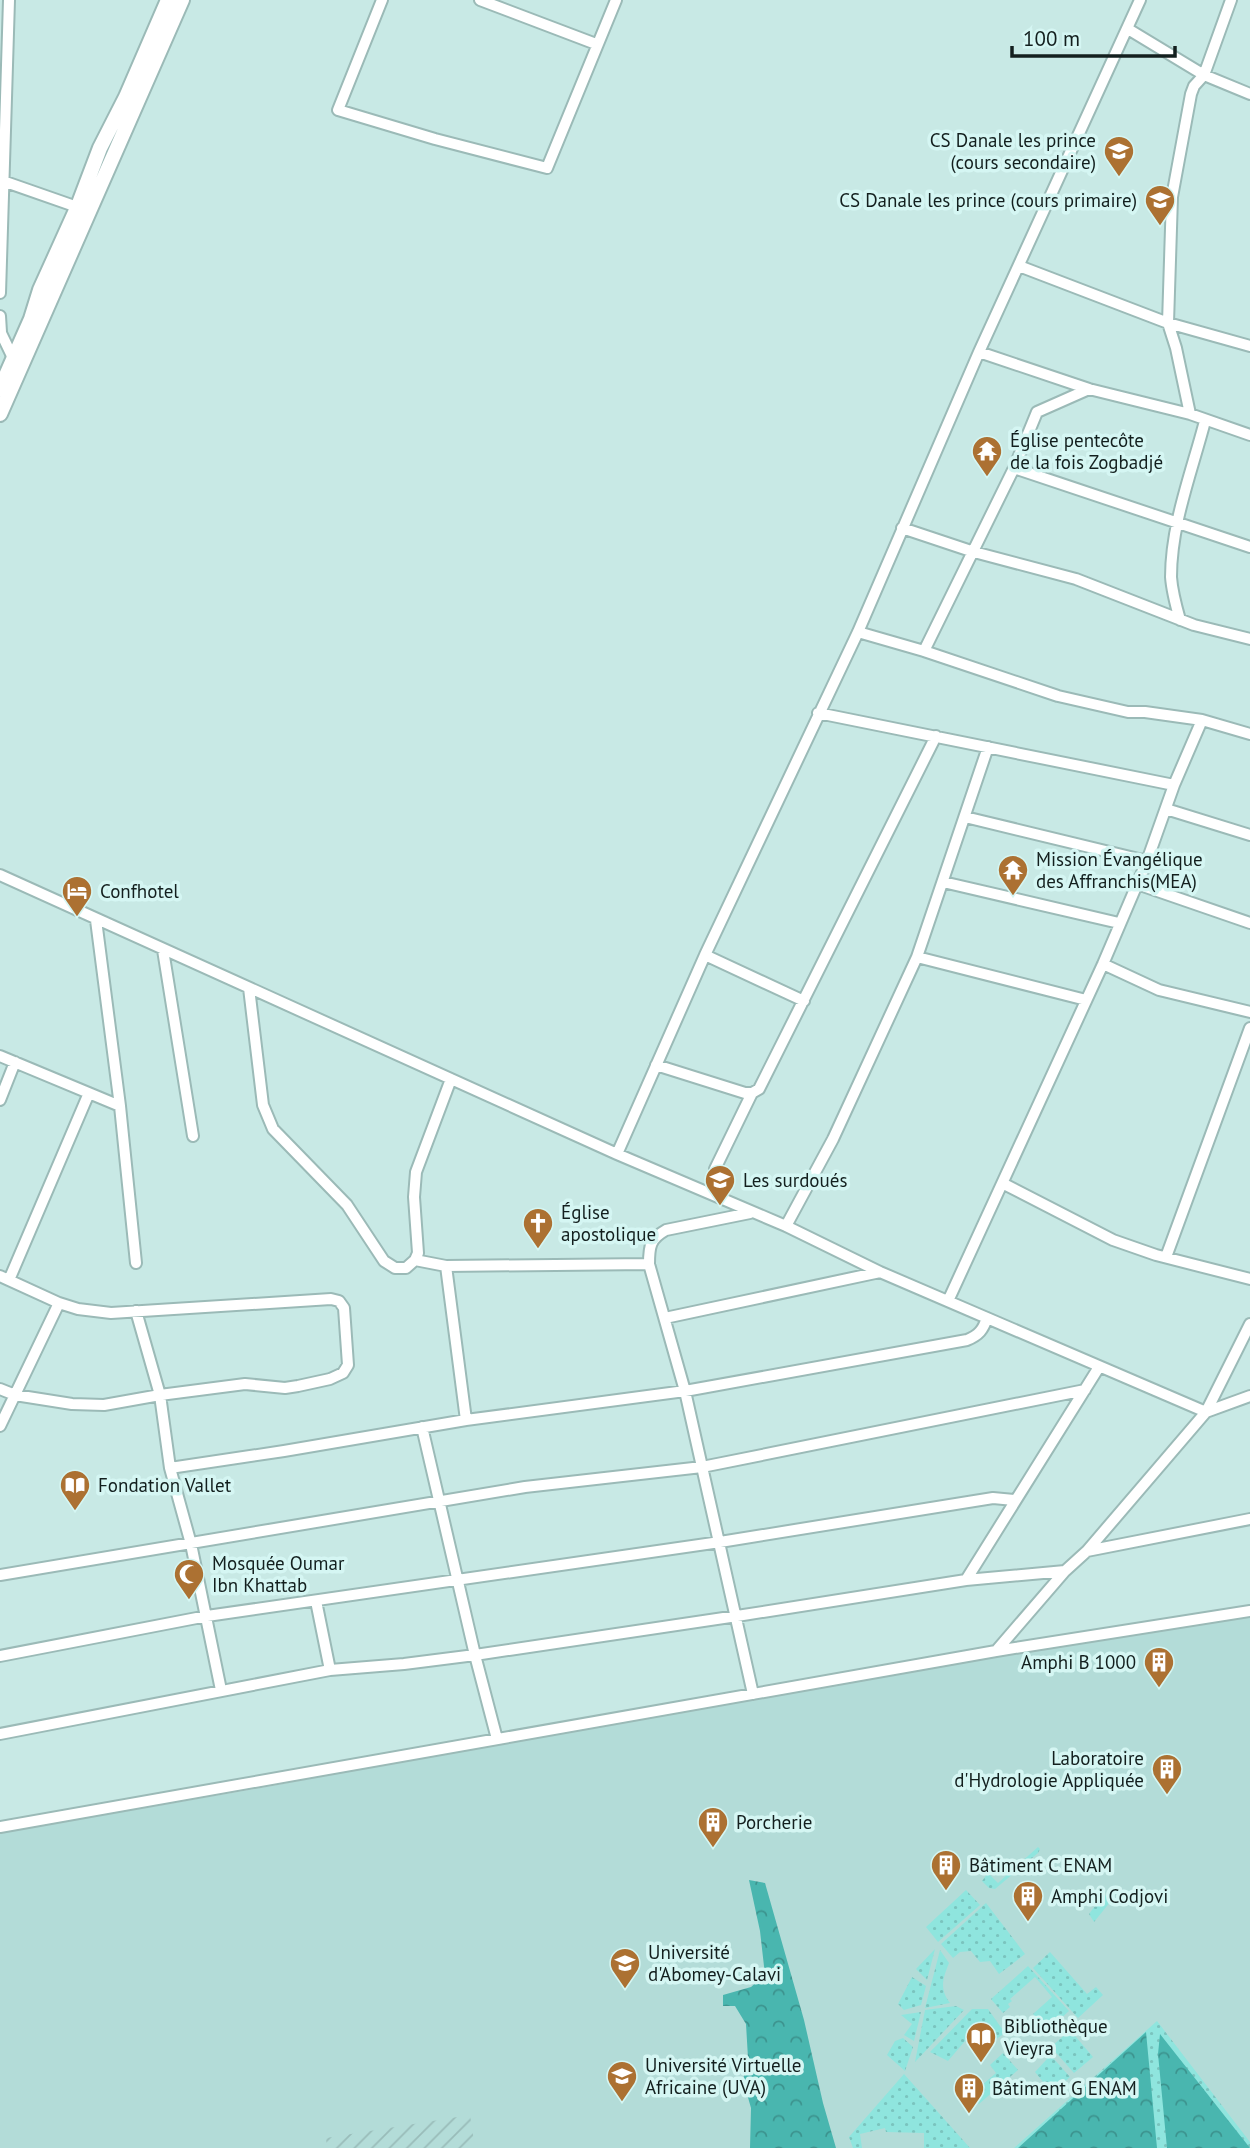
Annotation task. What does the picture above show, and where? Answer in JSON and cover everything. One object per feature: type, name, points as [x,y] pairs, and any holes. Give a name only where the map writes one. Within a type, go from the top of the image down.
[{"type":"main road","points":[[84,209],[100,148],[126,97],[167,0]]},
{"type":"main road","points":[[0,414],[40,290],[84,209],[182,0]]},
{"type":"main road","points":[[0,389],[18,362]]},
{"type":"street","points":[[0,293],[9,0]]},
{"type":"street","points":[[382,0],[338,110],[547,168],[616,0]]},
{"type":"street","points":[[480,0],[596,44]]},
{"type":"street","points":[[617,1154],[705,955],[858,632],[979,352],[1140,0]]},
{"type":"street","points":[[1191,414],[1168,323],[1172,197],[1191,94],[1204,75],[1231,0]]},
{"type":"street","points":[[1128,29],[1204,75],[1250,94]]},
{"type":"street","points":[[2,181],[84,209]]},
{"type":"street","points":[[1019,266],[1168,323],[1250,346]]},
{"type":"street","points":[[0,316],[0,331],[18,362]]},
{"type":"street","points":[[979,352],[1090,389],[1191,414],[1250,435]]},
{"type":"street","points":[[924,651],[1014,468],[1037,412],[1090,389]]},
{"type":"street","points":[[1180,620],[1171,578],[1178,523],[1205,421]]},
{"type":"street","points":[[1014,468],[1250,547]]},
{"type":"street","points":[[902,528],[974,552],[1076,579],[1180,620],[1250,639]]},
{"type":"street","points":[[858,632],[1058,696],[1128,712],[1202,720],[1250,734]]},
{"type":"street","points":[[818,713],[1174,785]]},
{"type":"street","points":[[948,1301],[1103,964],[1202,720]]},
{"type":"street","points":[[715,1169],[752,1093],[759,1088],[804,1000],[936,736]]},
{"type":"street","points":[[786,1226],[833,1139],[917,957],[988,747]]},
{"type":"street","points":[[1166,809],[1250,835]]},
{"type":"street","points":[[965,817],[1147,861]]},
{"type":"street","points":[[0,875],[617,1154],[750,1213],[786,1226],[880,1272],[1206,1412],[1250,1396]]},
{"type":"street","points":[[943,882],[1119,923]]},
{"type":"street","points":[[1137,884],[1250,923]]},
{"type":"street","points":[[96,920],[120,1106],[136,1263]]},
{"type":"street","points":[[163,950],[193,1136]]},
{"type":"street","points":[[705,955],[804,1000]]},
{"type":"street","points":[[917,957],[1086,1000]]},
{"type":"street","points":[[1103,964],[1160,990],[1250,1012]]},
{"type":"street","points":[[249,988],[263,1105],[272,1129],[347,1205],[384,1261],[395,1268],[406,1268],[418,1253],[414,1197],[416,1172],[451,1079]]},
{"type":"street","points":[[1166,1256],[1250,1028]]},
{"type":"street","points":[[0,1056],[120,1106]]},
{"type":"street","points":[[0,1100],[15,1062]]},
{"type":"street","points":[[656,1065],[752,1093]]},
{"type":"street","points":[[0,1389],[15,1395],[72,1404],[104,1405],[244,1384],[285,1388],[330,1379],[343,1373],[348,1365],[344,1308],[339,1301],[331,1299],[111,1313],[78,1309],[4,1278],[89,1093]]},
{"type":"street","points":[[1004,1184],[1113,1240],[1250,1279]]},
{"type":"street","points":[[750,1213],[666,1230],[655,1236],[649,1246],[649,1264],[685,1391],[753,1694]]},
{"type":"street","points":[[415,1260],[446,1266],[649,1264]]},
{"type":"street","points":[[446,1266],[466,1420]]},
{"type":"street","points":[[665,1318],[880,1272]]},
{"type":"street","points":[[0,1426],[60,1303]]},
{"type":"street","points":[[136,1311],[160,1395],[170,1468],[191,1544],[221,1690]]},
{"type":"street","points":[[170,1468],[466,1420],[685,1391],[967,1340],[977,1336],[987,1318]]},
{"type":"street","points":[[996,1651],[1065,1571],[1087,1551],[1206,1412],[1250,1324]]},
{"type":"street","points":[[966,1580],[1099,1367]]},
{"type":"street","points":[[0,1575],[525,1487],[702,1467],[1085,1390]]},
{"type":"street","points":[[422,1427],[497,1739]]},
{"type":"street","points":[[0,1656],[207,1616],[720,1542],[993,1498],[1014,1500]]},
{"type":"street","points":[[1087,1551],[1250,1519]]},
{"type":"street","points":[[0,1734],[330,1670],[475,1655],[966,1580],[1065,1571]]},
{"type":"street","points":[[316,1601],[330,1670]]},
{"type":"street","points":[[0,1827],[996,1651],[1250,1611]]},
{"type":"shaded area","name":"Université d'Abomey-Calavi","points":[[1250,1614],[1250,2148],[0,2148],[0,1833],[272,1786],[686,1707]]},
{"type":"shaded area","points":[[1038,1847],[1038,1853],[995,1889],[989,1888],[982,1881],[988,1873],[998,1883]]},
{"type":"shaded area","points":[[966,1890],[980,1905],[938,1942],[926,1927]]},
{"type":"shaded area","points":[[1104,1894],[1111,1901],[1094,1922],[1089,1914]]},
{"type":"shaded area","points":[[986,1903],[1025,1954],[999,1974],[990,1961],[980,1962],[971,1951],[960,1952],[953,1958],[941,1944]]},
{"type":"shaded area","points":[[935,1949],[927,1980],[916,1969]]},
{"type":"shaded area","points":[[940,1950],[949,1963],[943,1983],[944,1993],[950,2003],[925,2008]]},
{"type":"shaded area","points":[[1050,1952],[1087,1994],[1096,1987],[1103,1995],[1078,2018],[1033,1968]]},
{"type":"shaded area","points":[[1028,1966],[1069,2011],[1047,2031],[1033,2014],[1052,1997],[1035,1977],[1010,1999],[1010,2007],[1003,2013],[991,1999]]},
{"type":"shaded area","points":[[912,1977],[926,1986],[921,2005],[904,2010],[898,2004]]},
{"type":"shaded area","points":[[956,2006],[964,2010],[915,2062],[925,2010]]},
{"type":"shaded area","points":[[972,2009],[988,2009],[1005,2033],[983,2048],[974,2050],[965,2041],[948,2061],[930,2052]]},
{"type":"shaded area","points":[[921,2012],[914,2041],[904,2035],[912,2024],[901,2015]]},
{"type":"shaded area","points":[[1157,2021],[1250,2142],[1250,2148],[1014,2148]]},
{"type":"shaded area","points":[[1070,2030],[1093,2057],[1074,2073],[1051,2047]]},
{"type":"shaded area","points":[[903,2038],[913,2047],[905,2071],[887,2055],[895,2041]]},
{"type":"shaded area","points":[[1038,2041],[1070,2077],[1052,2093],[1035,2072],[1047,2059],[1034,2044]]},
{"type":"shaded area","points":[[1003,2053],[1018,2070],[979,2104],[965,2091],[970,2086],[975,2091],[996,2073],[990,2065]]},
{"type":"shaded area","points":[[904,2074],[970,2148],[924,2148],[924,2133],[886,2132],[885,2128],[860,2134],[862,2148],[853,2148],[849,2137]]},
{"type":"shaded area","points":[[470,2115],[475,2148],[327,2148],[326,2138]]},
{"type":"green space","points":[[749,1880],[765,1883],[804,2020],[836,2148],[750,2148],[751,2108],[743,2080],[748,2058],[746,2024],[735,2006],[723,2006],[723,1995],[751,1987],[765,1975],[760,1931]]},
{"type":"green space","points":[[1146,2032],[1157,2148],[1018,2148]]},
{"type":"green space","points":[[1160,2034],[1250,2148],[1167,2148],[1158,2054]]},
{"type":"place","name":"CS Danale les prince (cours secondaire)","points":[[1119,178]]},
{"type":"place","name":"CS Danale les prince (cours primaire)","points":[[1160,227]]},
{"type":"place","name":"Église pentecôte de la fois Zogbadjé","points":[[987,478]]},
{"type":"place","name":"Mission Évangélique des Affranchis(MEA)","points":[[1013,897]]},
{"type":"place","name":"Confhotel","points":[[77,918]]},
{"type":"place","name":"Les surdoués","points":[[720,1207]]},
{"type":"place","name":"Église apostolique","points":[[538,1250]]},
{"type":"place","name":"Fondation Vallet","points":[[75,1512]]},
{"type":"place","name":"Mosquée Oumar Ibn Khattab","points":[[189,1601]]},
{"type":"place","name":"Amphi B 1000","points":[[1159,1689]]},
{"type":"place","name":"Laboratoire d'Hydrologie Appliquée","points":[[1167,1796]]},
{"type":"place","name":"Porcherie","points":[[713,1849]]},
{"type":"place","name":"Bâtiment C ENAM","points":[[946,1892]]},
{"type":"place","name":"Amphi Codjovi","points":[[1028,1923]]},
{"type":"place","name":"Université d'Abomey-Calavi","points":[[625,1990]]},
{"type":"place","name":"Bibliothèque Vieyra","points":[[981,2064]]},
{"type":"place","name":"Université Virtuelle Africaine (UVA)","points":[[622,2103]]},
{"type":"place","name":"Bâtiment G ENAM","points":[[969,2115]]}]
